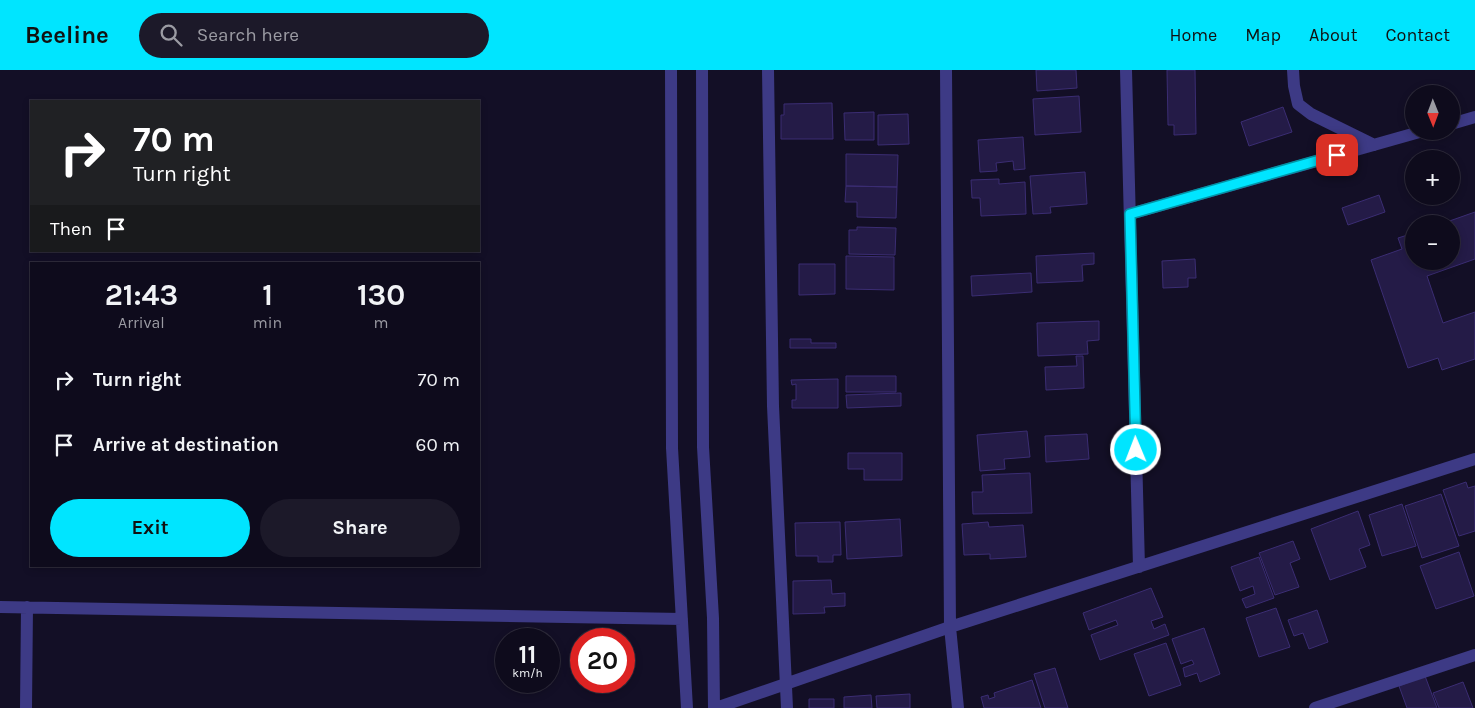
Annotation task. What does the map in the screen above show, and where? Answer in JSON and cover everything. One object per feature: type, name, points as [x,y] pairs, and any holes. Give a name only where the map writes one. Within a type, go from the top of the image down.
[{"type":"street","points":[[671,70],[672,448],[687,708]]},
{"type":"street","points":[[702,70],[703,447],[713,618],[715,708],[950,627],[1475,459]]},
{"type":"street","points":[[768,70],[773,406],[787,708]]},
{"type":"street","points":[[946,70],[950,627],[958,708]]},
{"type":"street","points":[[1126,70],[1138,567]]},
{"type":"street","points":[[1293,70],[1298,104],[1311,114],[1374,144]]},
{"type":"street","points":[[1460,121],[1475,117]]},
{"type":"street","points":[[1130,214],[1405,136]]},
{"type":"street","points":[[0,607],[682,619]]},
{"type":"street","points":[[26,708],[27,607]]},
{"type":"street","points":[[1316,708],[1475,655]]},
{"type":"building","points":[[1036,70],[1076,70],[1077,88],[1037,91]]},
{"type":"building","points":[[1167,70],[1195,70],[1196,134],[1174,135],[1174,125],[1168,125]]},
{"type":"building","points":[[1079,96],[1081,132],[1035,135],[1033,99]]},
{"type":"building","points":[[832,103],[833,139],[781,139],[781,115],[784,115],[784,104]]},
{"type":"building","points":[[1283,107],[1292,132],[1249,146],[1241,122]]},
{"type":"building","points":[[874,112],[874,140],[845,140],[844,113]]},
{"type":"building","points":[[908,114],[909,144],[878,145],[878,115]]},
{"type":"building","points":[[1023,137],[1025,169],[1014,170],[1013,161],[996,163],[997,171],[980,172],[978,140]]},
{"type":"building","points":[[846,154],[898,155],[897,187],[846,186]]},
{"type":"building","points":[[1085,172],[1087,204],[1050,207],[1051,213],[1033,214],[1030,176]]},
{"type":"building","points":[[999,179],[999,184],[1025,182],[1026,214],[981,216],[980,198],[972,198],[971,180]]},
{"type":"building","points":[[846,186],[897,187],[896,218],[857,217],[857,202],[845,202]]},
{"type":"building","points":[[1379,195],[1385,212],[1348,225],[1342,208]]},
{"type":"building","points":[[1475,212],[1475,259],[1460,264],[1460,217]]},
{"type":"building","points":[[857,227],[896,228],[895,255],[849,254],[849,230],[857,230]]},
{"type":"building","points":[[1405,236],[1405,270],[1444,270],[1427,276],[1443,323],[1475,312],[1475,359],[1442,370],[1438,358],[1408,368],[1371,260],[1402,249],[1398,238]]},
{"type":"building","points":[[1094,253],[1094,264],[1082,265],[1083,281],[1037,283],[1036,256]]},
{"type":"building","points":[[846,256],[894,257],[894,290],[846,289]]},
{"type":"building","points":[[1195,259],[1196,278],[1188,278],[1188,287],[1163,288],[1162,261]]},
{"type":"building","points":[[799,264],[835,264],[835,294],[799,295]]},
{"type":"building","points":[[1031,273],[1032,292],[972,296],[971,276]]},
{"type":"building","points":[[1099,321],[1099,340],[1087,341],[1088,354],[1038,356],[1037,323]]},
{"type":"building","points":[[790,339],[811,339],[811,343],[836,343],[836,348],[790,348]]},
{"type":"building","points":[[1076,356],[1083,356],[1084,388],[1046,390],[1045,367],[1077,366]]},
{"type":"building","points":[[846,376],[896,376],[896,392],[846,392]]},
{"type":"building","points":[[838,379],[838,408],[792,408],[792,400],[796,400],[796,384],[792,385],[791,380]]},
{"type":"building","points":[[901,393],[901,406],[847,408],[846,395]]},
{"type":"building","points":[[1027,431],[1030,457],[1004,459],[1005,469],[980,471],[977,435]]},
{"type":"building","points":[[1087,434],[1089,459],[1046,462],[1045,436]]},
{"type":"building","points":[[848,453],[902,453],[902,480],[864,480],[864,469],[848,469]]},
{"type":"building","points":[[1030,473],[1032,513],[973,514],[972,492],[983,492],[982,475]]},
{"type":"building","points":[[1466,482],[1468,488],[1475,486],[1475,531],[1459,536],[1443,490]]},
{"type":"building","points":[[1441,494],[1459,546],[1422,558],[1405,506]]},
{"type":"building","points":[[1402,504],[1416,546],[1382,556],[1369,515]]},
{"type":"building","points":[[1358,511],[1370,545],[1359,549],[1366,567],[1330,580],[1311,529]]},
{"type":"building","points":[[900,519],[902,556],[847,559],[845,522]]},
{"type":"building","points":[[840,522],[841,555],[833,555],[833,562],[818,562],[818,556],[796,556],[795,523]]},
{"type":"building","points":[[988,522],[989,527],[1023,525],[1026,557],[990,559],[990,554],[964,555],[962,524]]},
{"type":"building","points":[[1293,541],[1300,559],[1290,563],[1299,587],[1275,595],[1259,553]]},
{"type":"building","points":[[1459,552],[1474,596],[1436,609],[1420,566]]},
{"type":"building","points":[[1259,557],[1274,598],[1246,608],[1242,599],[1255,594],[1253,586],[1240,591],[1231,567]]},
{"type":"building","points":[[831,580],[832,594],[845,593],[845,606],[824,607],[825,613],[793,614],[793,581]]},
{"type":"building","points":[[1151,588],[1163,617],[1151,621],[1154,629],[1165,624],[1169,635],[1100,660],[1091,635],[1118,625],[1116,620],[1089,630],[1083,613]]},
{"type":"building","points":[[1276,608],[1290,647],[1259,657],[1246,618]]},
{"type":"building","points":[[1317,610],[1328,642],[1309,649],[1303,633],[1294,636],[1288,620]]},
{"type":"building","points":[[1204,628],[1220,674],[1200,682],[1197,673],[1185,677],[1183,668],[1194,664],[1192,660],[1181,664],[1172,639]]},
{"type":"building","points":[[1166,643],[1181,685],[1149,696],[1134,654]]},
{"type":"building","points":[[1055,668],[1068,708],[1045,708],[1034,674]]},
{"type":"building","points":[[1425,676],[1437,708],[1407,708],[1399,686]]},
{"type":"building","points":[[1032,680],[1041,708],[984,708],[981,697],[988,695],[989,699],[995,697],[994,693]]},
{"type":"building","points":[[1463,682],[1473,708],[1439,708],[1433,693]]},
{"type":"building","points":[[910,694],[910,708],[877,708],[876,696]]},
{"type":"building","points":[[871,695],[872,708],[844,708],[844,697]]},
{"type":"building","points":[[809,699],[834,699],[834,708],[809,708]]},
{"type":"route","points":[[1136,450],[1130,214],[1337,155]]}]
